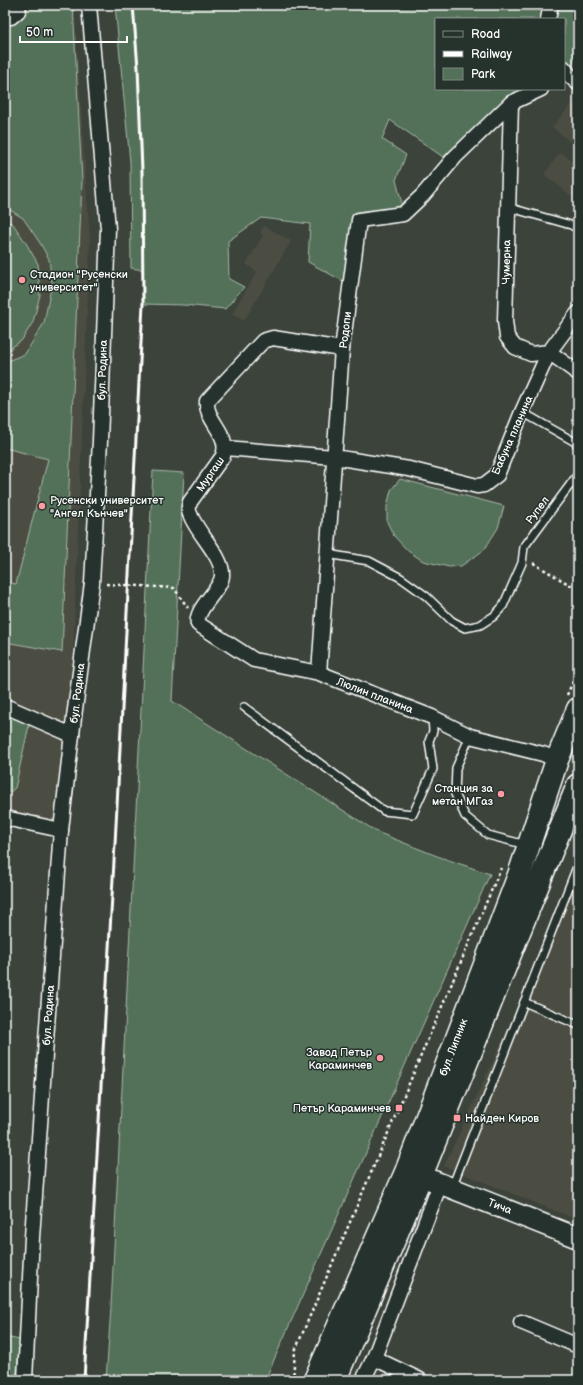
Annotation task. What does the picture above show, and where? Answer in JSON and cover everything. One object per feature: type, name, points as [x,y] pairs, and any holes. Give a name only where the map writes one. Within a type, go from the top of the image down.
[{"type":"main road","name":"бул. Липник","points":[[315,1380],[406,1172],[516,882],[520,843],[557,760],[572,703]]},
{"type":"main road","name":"бул. Липник","points":[[334,1380],[437,1182],[578,785]]},
{"type":"street","points":[[5,15],[11,16],[18,10],[19,5]]},
{"type":"street","name":"бул. Родина","points":[[25,1380],[32,1238],[61,830],[92,583],[100,441],[108,229],[89,5]]},
{"type":"street","points":[[548,18],[551,5]]},
{"type":"street","name":"Родопи","points":[[319,673],[342,349],[359,220],[403,214],[423,195],[455,157],[511,103],[540,90]]},
{"type":"street","name":"Чумерна","points":[[511,103],[505,321],[507,337],[515,347],[531,354],[549,352]]},
{"type":"street","name":"Бабуна планина","points":[[226,448],[334,457],[408,469],[477,486],[484,485],[497,475],[522,412],[549,352],[578,312]]},
{"type":"street","name":"Мургаш","points":[[198,624],[198,616],[222,578],[221,565],[188,510],[190,502],[223,456],[226,448],[224,440],[208,410],[207,401],[262,341],[273,338],[342,349]]},
{"type":"street","points":[[549,352],[578,373]]},
{"type":"street","name":"Люлин планина","points":[[198,624],[254,660],[319,673],[432,717],[470,736],[543,754],[557,760]]},
{"type":"street","points":[[5,706],[72,735]]},
{"type":"street","points":[[5,818],[61,830]]},
{"type":"street","points":[[363,1380],[374,1358],[437,1182]]},
{"type":"street","name":"Тича","points":[[437,1182],[578,1238]]},
{"type":"street","points":[[521,1322],[578,1346]]},
{"type":"street","points":[[374,1358],[420,1380]]},
{"type":"lane","points":[[507,207],[571,224],[578,229]]},
{"type":"lane","points":[[522,412],[575,442],[578,446]]},
{"type":"lane","name":"Рупел","points":[[327,554],[369,561],[401,578],[426,596],[452,621],[465,628],[480,625],[494,616],[503,606],[522,563],[524,547],[578,474]]},
{"type":"lane","points":[[244,707],[384,811],[413,814],[433,769],[429,741],[433,730],[432,717]]},
{"type":"lane","points":[[470,736],[456,768],[455,794],[465,816],[488,835],[520,843]]},
{"type":"lane","points":[[437,1182],[524,1002],[578,864]]},
{"type":"lane","points":[[524,1002],[578,1025]]},
{"type":"path","points":[[522,563],[532,562],[570,585],[578,587]]},
{"type":"path","points":[[92,583],[174,588],[198,624]]},
{"type":"path","points":[[572,703],[578,670]]},
{"type":"path","points":[[293,1380],[295,1351],[498,875],[520,843]]},
{"type":"shaded area","name":"Русенски университет \"Ангел Кънчев\"","points":[[5,5],[74,5],[90,240],[68,772],[61,830],[5,818]]},
{"type":"shaded area","points":[[572,104],[578,109],[578,148],[552,127]]},
{"type":"shaded area","points":[[561,152],[578,166],[578,201],[544,174]]},
{"type":"shaded area","points":[[264,226],[291,241],[244,321],[232,314],[257,272],[246,264],[263,235],[260,233]]},
{"type":"shaded area","points":[[578,879],[578,1220],[444,1166]]},
{"type":"green space","points":[[23,5],[73,5],[82,181],[62,652],[5,642],[5,582],[16,584],[48,459],[5,448],[5,362],[25,354],[44,323],[52,283],[49,259],[40,243],[23,218],[5,207],[5,19]]},
{"type":"green space","points":[[115,5],[578,5],[578,40],[570,76],[565,78],[565,18],[435,18],[435,90],[539,90],[511,103],[443,157],[390,120],[382,139],[406,155],[396,180],[403,214],[359,220],[350,285],[308,262],[310,224],[261,218],[228,241],[229,279],[244,287],[225,309],[183,305],[143,304],[143,270],[131,268],[130,162]]},
{"type":"green space","name":"Стадион \"Русенски университет\"","points":[[5,220],[13,224],[38,264],[40,295],[33,322],[22,340],[5,352]]},
{"type":"green space","points":[[153,471],[184,473],[172,701],[377,832],[437,856],[490,874],[265,1380],[106,1380],[111,1307]]},
{"type":"green space","points":[[400,479],[504,506],[498,528],[484,550],[461,566],[449,567],[423,561],[408,551],[394,536],[387,522],[387,506],[391,490]]},
{"type":"green space","points":[[5,711],[30,721],[15,788],[10,792],[5,791]]},
{"type":"green space","points":[[5,1337],[20,1340],[16,1380],[5,1380]]},
{"type":"railway","points":[[84,1380],[115,844],[143,304],[142,171],[138,68],[133,5]]},
{"type":"place","name":"Стадион \"Русенски университет\"","points":[[22,280]]},
{"type":"place","name":"Русенски университет \"Ангел Кънчев\"","points":[[42,506]]},
{"type":"place","name":"Станция за метан МГаз","points":[[501,794]]},
{"type":"place","name":"Завод Петър Караминчев","points":[[380,1058]]},
{"type":"place","name":"Петър Караминчев","points":[[399,1108]]},
{"type":"place","name":"Найден Киров","points":[[457,1118]]}]
